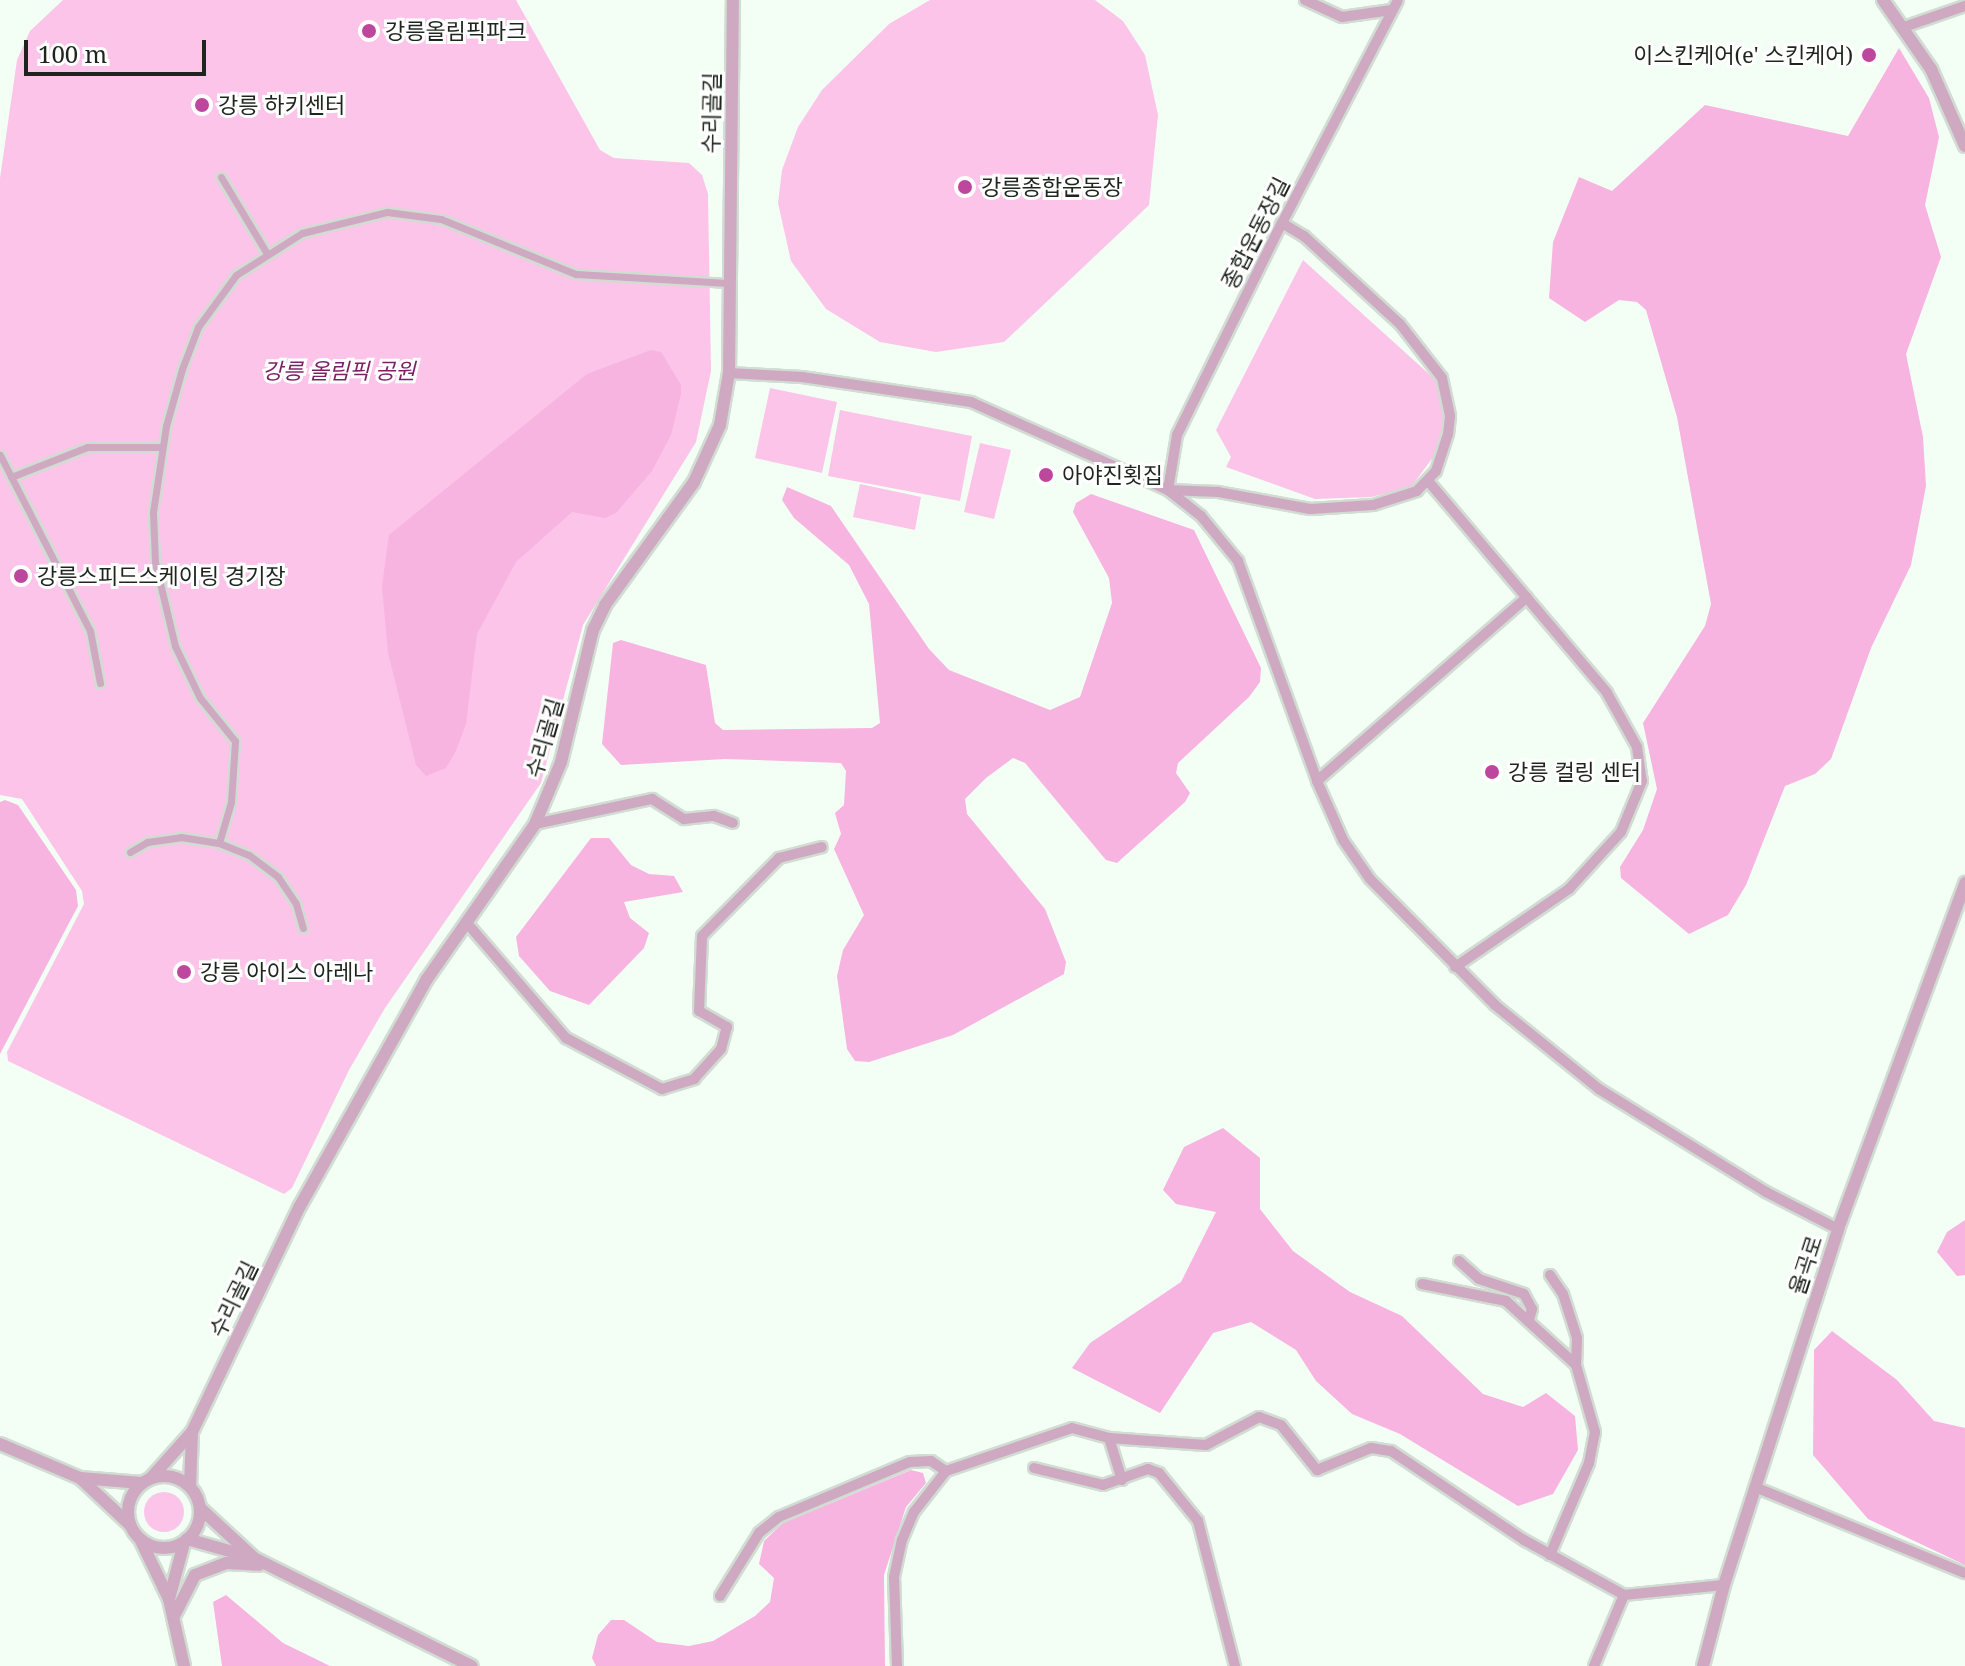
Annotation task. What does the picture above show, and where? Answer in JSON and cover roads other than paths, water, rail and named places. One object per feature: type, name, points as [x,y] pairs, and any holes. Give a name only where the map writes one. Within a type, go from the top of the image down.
[{"type":"street","name":"수리골길","points":[[146,1480],[192,1432],[300,1206],[427,979],[535,824],[561,762],[593,630],[605,605],[694,482],[720,425],[729,373],[733,0]]},
{"type":"street","points":[[1305,0],[1342,17],[1395,5]]},
{"type":"street","points":[[1883,0],[1931,69],[1965,146]]},
{"type":"street","name":"종합운동장길","points":[[1168,490],[1177,435],[1395,5]]},
{"type":"street","points":[[1904,27],[1965,6]]},
{"type":"street","points":[[221,177],[266,252]]},
{"type":"street","points":[[219,843],[231,802],[235,741],[200,698],[164,612],[153,512],[162,447],[198,327],[236,275],[266,252],[342,221],[410,212],[471,230],[576,274],[729,283]]},
{"type":"street","points":[[1168,490],[1218,492],[1276,506],[1347,509],[1396,499],[1429,482],[1442,454],[1450,416],[1442,378],[1400,324],[1304,236],[1282,223]]},
{"type":"street","points":[[729,373],[802,377],[971,402],[1168,490],[1201,516],[1238,561],[1317,781],[1343,840],[1370,879],[1455,967],[1599,1089],[1766,1192],[1844,1231]]},
{"type":"street","points":[[11,477],[87,447],[162,447]]},
{"type":"street","points":[[0,455],[90,631],[100,683]]},
{"type":"street","points":[[1429,482],[1626,720],[1637,747],[1642,781],[1636,804],[1621,832],[1569,889],[1455,967]]},
{"type":"street","points":[[1317,781],[1527,597]]},
{"type":"street","points":[[535,824],[652,799],[684,819],[714,816],[733,823]]},
{"type":"street","points":[[130,852],[147,842],[181,837],[219,843],[249,855],[278,877],[296,904],[303,928]]},
{"type":"street","points":[[467,923],[566,1038],[662,1089],[694,1079],[721,1049],[727,1027],[699,1011],[702,936],[779,858],[822,847]]},
{"type":"street","name":"율곡로","points":[[1703,1666],[1724,1585],[1755,1487],[1965,883]]},
{"type":"street","points":[[1459,1261],[1479,1279],[1524,1294],[1532,1309],[1529,1320]]},
{"type":"street","points":[[1550,1275],[1563,1294],[1577,1338],[1576,1365],[1595,1432],[1589,1463],[1550,1555]]},
{"type":"street","points":[[1422,1284],[1506,1301],[1576,1365]]},
{"type":"street","points":[[897,1666],[894,1577],[902,1540],[914,1512],[946,1471],[1054,1430],[1072,1428],[1109,1438],[1206,1445],[1259,1417],[1281,1425],[1317,1470],[1380,1446],[1550,1555],[1624,1595],[1724,1585]]},
{"type":"street","name":"수리골길","points":[[190,1487],[192,1432]]},
{"type":"street","points":[[1109,1438],[1122,1480]]},
{"type":"street","points":[[0,1444],[80,1478],[130,1525],[169,1599],[184,1666]]},
{"type":"street","points":[[720,1596],[759,1533],[779,1517],[910,1462],[931,1461],[946,1471]]},
{"type":"street","points":[[1034,1468],[1103,1485],[1148,1469],[1159,1473],[1198,1521],[1235,1666]]},
{"type":"street","points":[[80,1478],[146,1480],[167,1476],[190,1487],[200,1508],[254,1558]]},
{"type":"street","points":[[130,1525],[129,1501],[146,1480]]},
{"type":"street","points":[[1755,1487],[1965,1573]]},
{"type":"street","points":[[169,1599],[186,1541],[197,1528],[200,1508]]},
{"type":"street","points":[[141,1541],[165,1549],[186,1541],[254,1558],[472,1666]]},
{"type":"street","points":[[173,1619],[195,1575],[226,1563],[270,1566]]},
{"type":"street","points":[[1594,1666],[1624,1595]]},
{"type":"place","name":"강릉올림픽파크","points":[[369,31]]},
{"type":"place","name":"이스킨케어(e' 스킨케어)","points":[[1869,55]]},
{"type":"place","name":"강릉 하키센터","points":[[202,105]]},
{"type":"place","name":"강릉종합운동장","points":[[965,187]]},
{"type":"place","name":"아야진횟집","points":[[1046,475]]},
{"type":"place","name":"강릉스피드스케이팅 경기장","points":[[21,576]]},
{"type":"place","name":"강릉 컬링 센터","points":[[1492,772]]},
{"type":"place","name":"강릉 아이스 아레나","points":[[184,972]]},
{"type":"park label","name":"강릉 올림픽 공원","points":[[339,371]]}]
